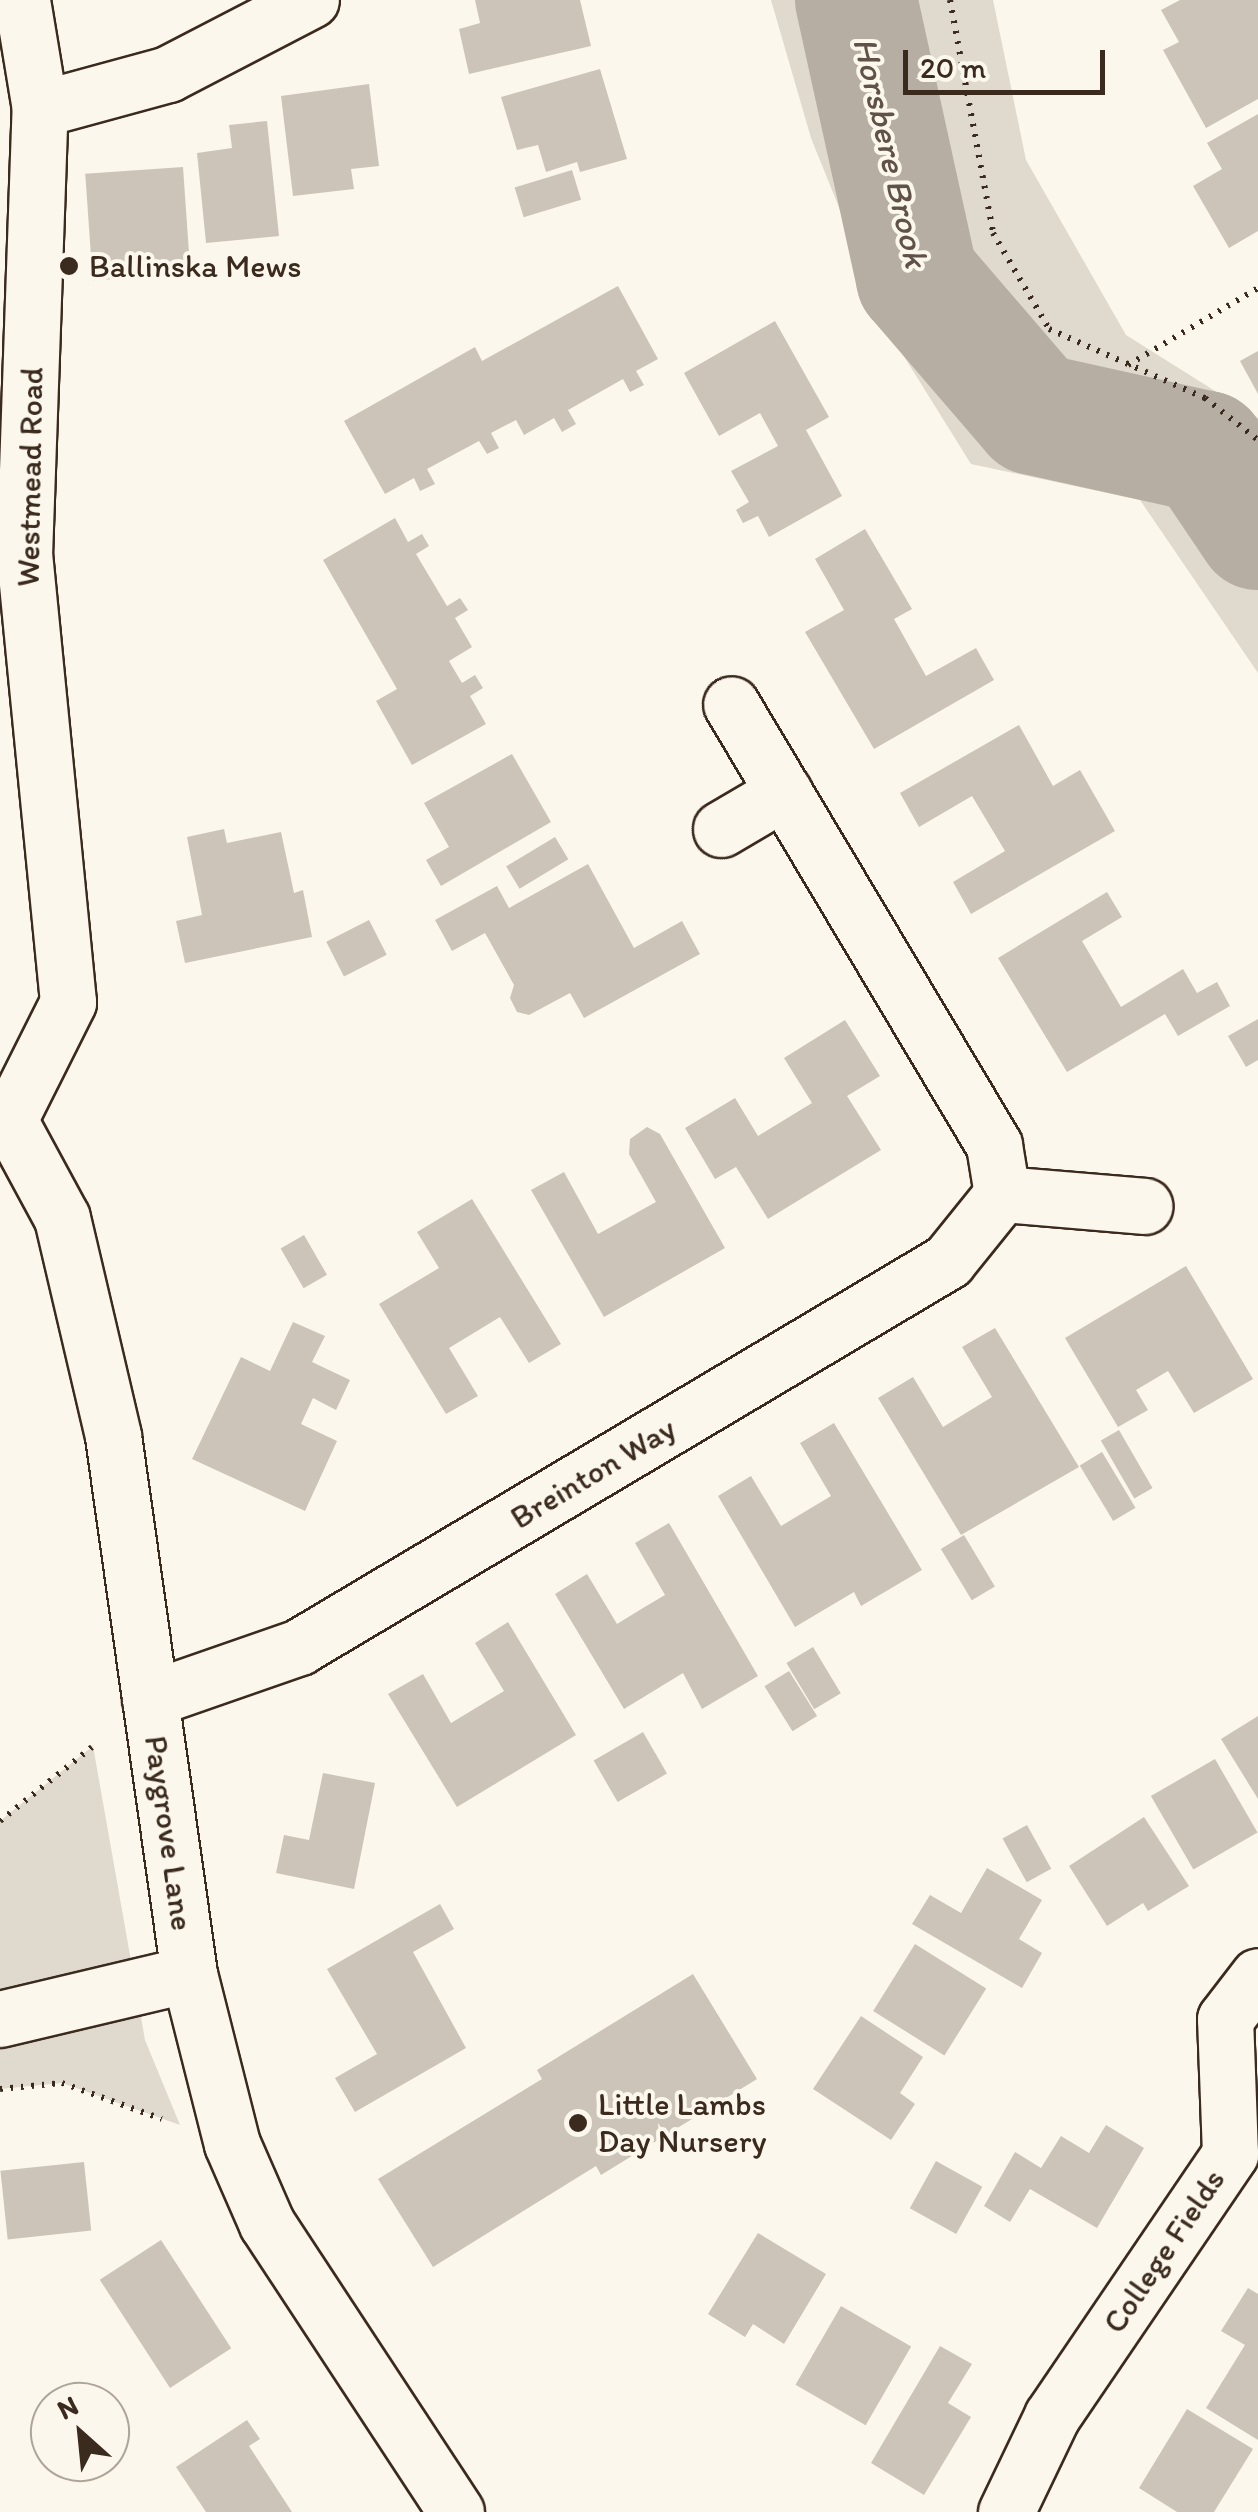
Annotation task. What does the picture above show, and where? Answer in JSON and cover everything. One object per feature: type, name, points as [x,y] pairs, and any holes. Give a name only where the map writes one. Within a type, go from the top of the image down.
[{"type":"street","name":"Westmead Road","points":[[5,1115],[68,1002],[24,556],[40,109],[22,0]]},
{"type":"street","points":[[40,109],[168,74],[311,0]]},
{"type":"street","points":[[731,704],[994,1145],[1002,1194],[1144,1206]]},
{"type":"street","points":[[721,829],[784,792]]},
{"type":"street","name":"Paygrove Lane","points":[[5,1115],[62,1218],[113,1436],[189,1974],[232,2144],[267,2224],[456,2512]]},
{"type":"street","name":"Breinton Way","points":[[150,1699],[298,1648],[948,1261],[1002,1194]]},
{"type":"street","points":[[0,2020],[189,1974]]},
{"type":"street","name":"College Fields","points":[[1006,2512],[1052,2416],[1230,2154],[1225,2019],[1258,1976]]},
{"type":"path","points":[[950,0],[993,232],[1048,330],[1205,398],[1258,440]]},
{"type":"path","points":[[1127,365],[1258,288]]},
{"type":"path","points":[[0,1821],[150,1699]]},
{"type":"path","points":[[0,2089],[62,2083],[232,2144]]},
{"type":"shaded area","points":[[771,0],[993,0],[1026,160],[1126,335],[1258,418],[1258,673],[1140,500],[971,464],[890,334],[811,138]]},
{"type":"shaded area","points":[[93,1746],[145,2040],[180,2125],[62,2083],[0,2089],[0,1821]]},
{"type":"building","points":[[475,0],[580,0],[591,46],[469,74],[459,29],[480,23]]},
{"type":"building","points":[[1180,0],[1258,0],[1258,99],[1206,128],[1163,50],[1179,42],[1161,10]]},
{"type":"building","points":[[600,69],[627,159],[580,172],[577,162],[546,172],[538,145],[517,150],[501,97]]},
{"type":"building","points":[[369,84],[379,166],[351,169],[354,189],[293,196],[281,96]]},
{"type":"building","points":[[1258,114],[1258,231],[1229,248],[1193,186],[1222,169],[1207,143]]},
{"type":"building","points":[[267,121],[279,236],[206,243],[197,153],[232,148],[229,125]]},
{"type":"building","points":[[183,167],[190,274],[93,281],[85,174]]},
{"type":"building","points":[[572,170],[581,200],[524,217],[515,188]]},
{"type":"building","points":[[618,286],[658,359],[636,371],[644,385],[630,392],[623,379],[568,410],[576,424],[562,432],[554,418],[524,435],[516,420],[491,433],[499,448],[487,454],[479,441],[427,469],[435,484],[420,491],[414,478],[385,494],[344,421],[475,347],[482,361]]},
{"type":"building","points":[[775,321],[829,417],[806,430],[842,496],[769,537],[758,516],[743,523],[736,510],[749,502],[731,471],[778,446],[760,413],[719,436],[684,373]]},
{"type":"building","points":[[1258,351],[1258,394],[1240,361]]},
{"type":"building","points":[[395,518],[408,542],[422,534],[429,546],[416,554],[447,606],[460,598],[468,610],[455,618],[472,647],[449,661],[462,683],[475,675],[483,688],[470,696],[486,724],[412,765],[376,701],[397,689],[323,560]]},
{"type":"building","points":[[865,529],[912,609],[894,619],[926,676],[976,648],[994,680],[874,749],[805,632],[844,610],[815,559]]},
{"type":"building","points":[[1019,725],[1053,786],[1080,770],[1115,831],[971,914],[953,882],[1005,851],[972,796],[919,827],[900,793]]},
{"type":"building","points":[[512,754],[551,822],[441,886],[426,860],[449,847],[424,803]]},
{"type":"building","points":[[224,829],[227,843],[281,832],[294,893],[303,890],[312,937],[185,963],[176,921],[202,915],[187,837]]},
{"type":"building","points":[[555,837],[568,859],[520,889],[506,866]]},
{"type":"building","points":[[588,864],[634,948],[682,921],[700,954],[584,1018],[570,993],[529,1015],[517,1012],[510,998],[514,985],[485,933],[452,951],[435,920],[497,886],[509,908]]},
{"type":"building","points":[[1107,892],[1122,917],[1082,941],[1121,1007],[1183,969],[1197,993],[1217,982],[1230,1006],[1178,1036],[1165,1014],[1067,1072],[998,958]]},
{"type":"building","points":[[369,920],[387,955],[344,977],[326,942]]},
{"type":"building","points":[[1258,1019],[1258,1060],[1246,1067],[1228,1036]]},
{"type":"building","points":[[845,1020],[880,1076],[847,1096],[881,1150],[768,1219],[736,1167],[715,1179],[685,1128],[735,1098],[758,1136],[812,1103],[784,1058]]},
{"type":"building","points":[[647,1127],[660,1134],[725,1248],[604,1317],[531,1190],[564,1172],[598,1234],[656,1202],[629,1154],[630,1139]]},
{"type":"building","points":[[472,1199],[561,1344],[529,1363],[500,1317],[449,1348],[478,1396],[446,1414],[379,1304],[439,1268],[417,1232]]},
{"type":"building","points":[[304,1235],[327,1275],[304,1288],[281,1248]]},
{"type":"building","points":[[1186,1266],[1253,1379],[1194,1413],[1168,1371],[1136,1390],[1148,1410],[1118,1427],[1065,1338]]},
{"type":"building","points":[[293,1322],[325,1336],[312,1362],[350,1380],[336,1410],[313,1398],[301,1424],[337,1441],[305,1511],[192,1459],[241,1357],[270,1371]]},
{"type":"building","points":[[995,1328],[1079,1467],[961,1535],[878,1398],[913,1377],[943,1427],[992,1397],[962,1347]]},
{"type":"building","points":[[834,1423],[922,1570],[861,1606],[854,1592],[795,1627],[718,1496],[751,1476],[781,1526],[831,1496],[800,1443]]},
{"type":"building","points":[[1119,1430],[1152,1488],[1134,1499],[1101,1440]]},
{"type":"building","points":[[1102,1452],[1135,1508],[1113,1521],[1080,1465]]},
{"type":"building","points":[[669,1523],[758,1676],[702,1709],[683,1673],[624,1709],[555,1594],[587,1574],[617,1624],[665,1595],[635,1543]]},
{"type":"building","points":[[964,1535],[995,1586],[972,1600],[941,1549]]},
{"type":"building","points":[[508,1622],[576,1735],[457,1807],[388,1694],[423,1674],[451,1723],[504,1691],[475,1643]]},
{"type":"building","points":[[813,1647],[841,1693],[814,1709],[786,1663]]},
{"type":"building","points":[[789,1671],[817,1716],[792,1731],[764,1686]]},
{"type":"building","points":[[1258,1716],[1258,1799],[1221,1739]]},
{"type":"building","points":[[643,1732],[667,1774],[618,1802],[594,1760]]},
{"type":"building","points":[[1215,1759],[1258,1833],[1193,1870],[1151,1796]]},
{"type":"building","points":[[323,1773],[375,1783],[354,1889],[276,1873],[284,1835],[309,1840]]},
{"type":"building","points":[[1144,1817],[1189,1886],[1148,1911],[1143,1903],[1107,1926],[1069,1866]]},
{"type":"building","points":[[1027,1825],[1051,1869],[1027,1882],[1003,1839]]},
{"type":"building","points":[[987,1868],[1042,1900],[1019,1939],[1042,1953],[1022,1988],[912,1924],[930,1895],[961,1913]]},
{"type":"building","points":[[440,1904],[454,1929],[413,1952],[466,2048],[355,2112],[335,2078],[377,2054],[327,1969]]},
{"type":"building","points":[[915,1944],[986,1989],[944,2056],[873,2011]]},
{"type":"building","name":"Little Lambs Day Nursery","points":[[693,1974],[757,2079],[601,2175],[596,2166],[433,2267],[378,2179],[542,2079],[537,2070]]},
{"type":"building","points":[[861,2016],[923,2057],[900,2093],[915,2104],[891,2140],[813,2089]]},
{"type":"building","points":[[1106,2125],[1144,2148],[1097,2228],[1030,2189],[1010,2222],[984,2206],[1015,2152],[1041,2168],[1061,2136],[1089,2153]]},
{"type":"building","points":[[936,2161],[982,2187],[956,2234],[910,2208]]},
{"type":"building","points":[[84,2162],[91,2231],[8,2239],[0,2171]]},
{"type":"building","points":[[758,2233],[826,2274],[784,2344],[753,2324],[745,2337],[708,2314]]},
{"type":"building","points":[[161,2240],[231,2348],[170,2388],[100,2280]]},
{"type":"building","points":[[1248,2288],[1258,2294],[1258,2440],[1206,2408],[1245,2345],[1221,2331]]},
{"type":"building","points":[[841,2306],[911,2346],[866,2425],[796,2385]]},
{"type":"building","points":[[940,2346],[972,2364],[948,2403],[971,2417],[924,2495],[871,2463]]},
{"type":"building","points":[[1187,2409],[1253,2449],[1214,2512],[1177,2512],[1139,2488]]},
{"type":"building","points":[[247,2420],[260,2439],[249,2446],[292,2512],[206,2512],[176,2467]]},
{"type":"waterway","name":"Horsbere Brook","points":[[856,0],[917,278],[1034,414],[1206,452],[1258,529]]},
{"type":"place","name":"Ballinska Mews","points":[[69,266]]},
{"type":"place","name":"Little Lambs Day Nursery","points":[[578,2123]]}]
